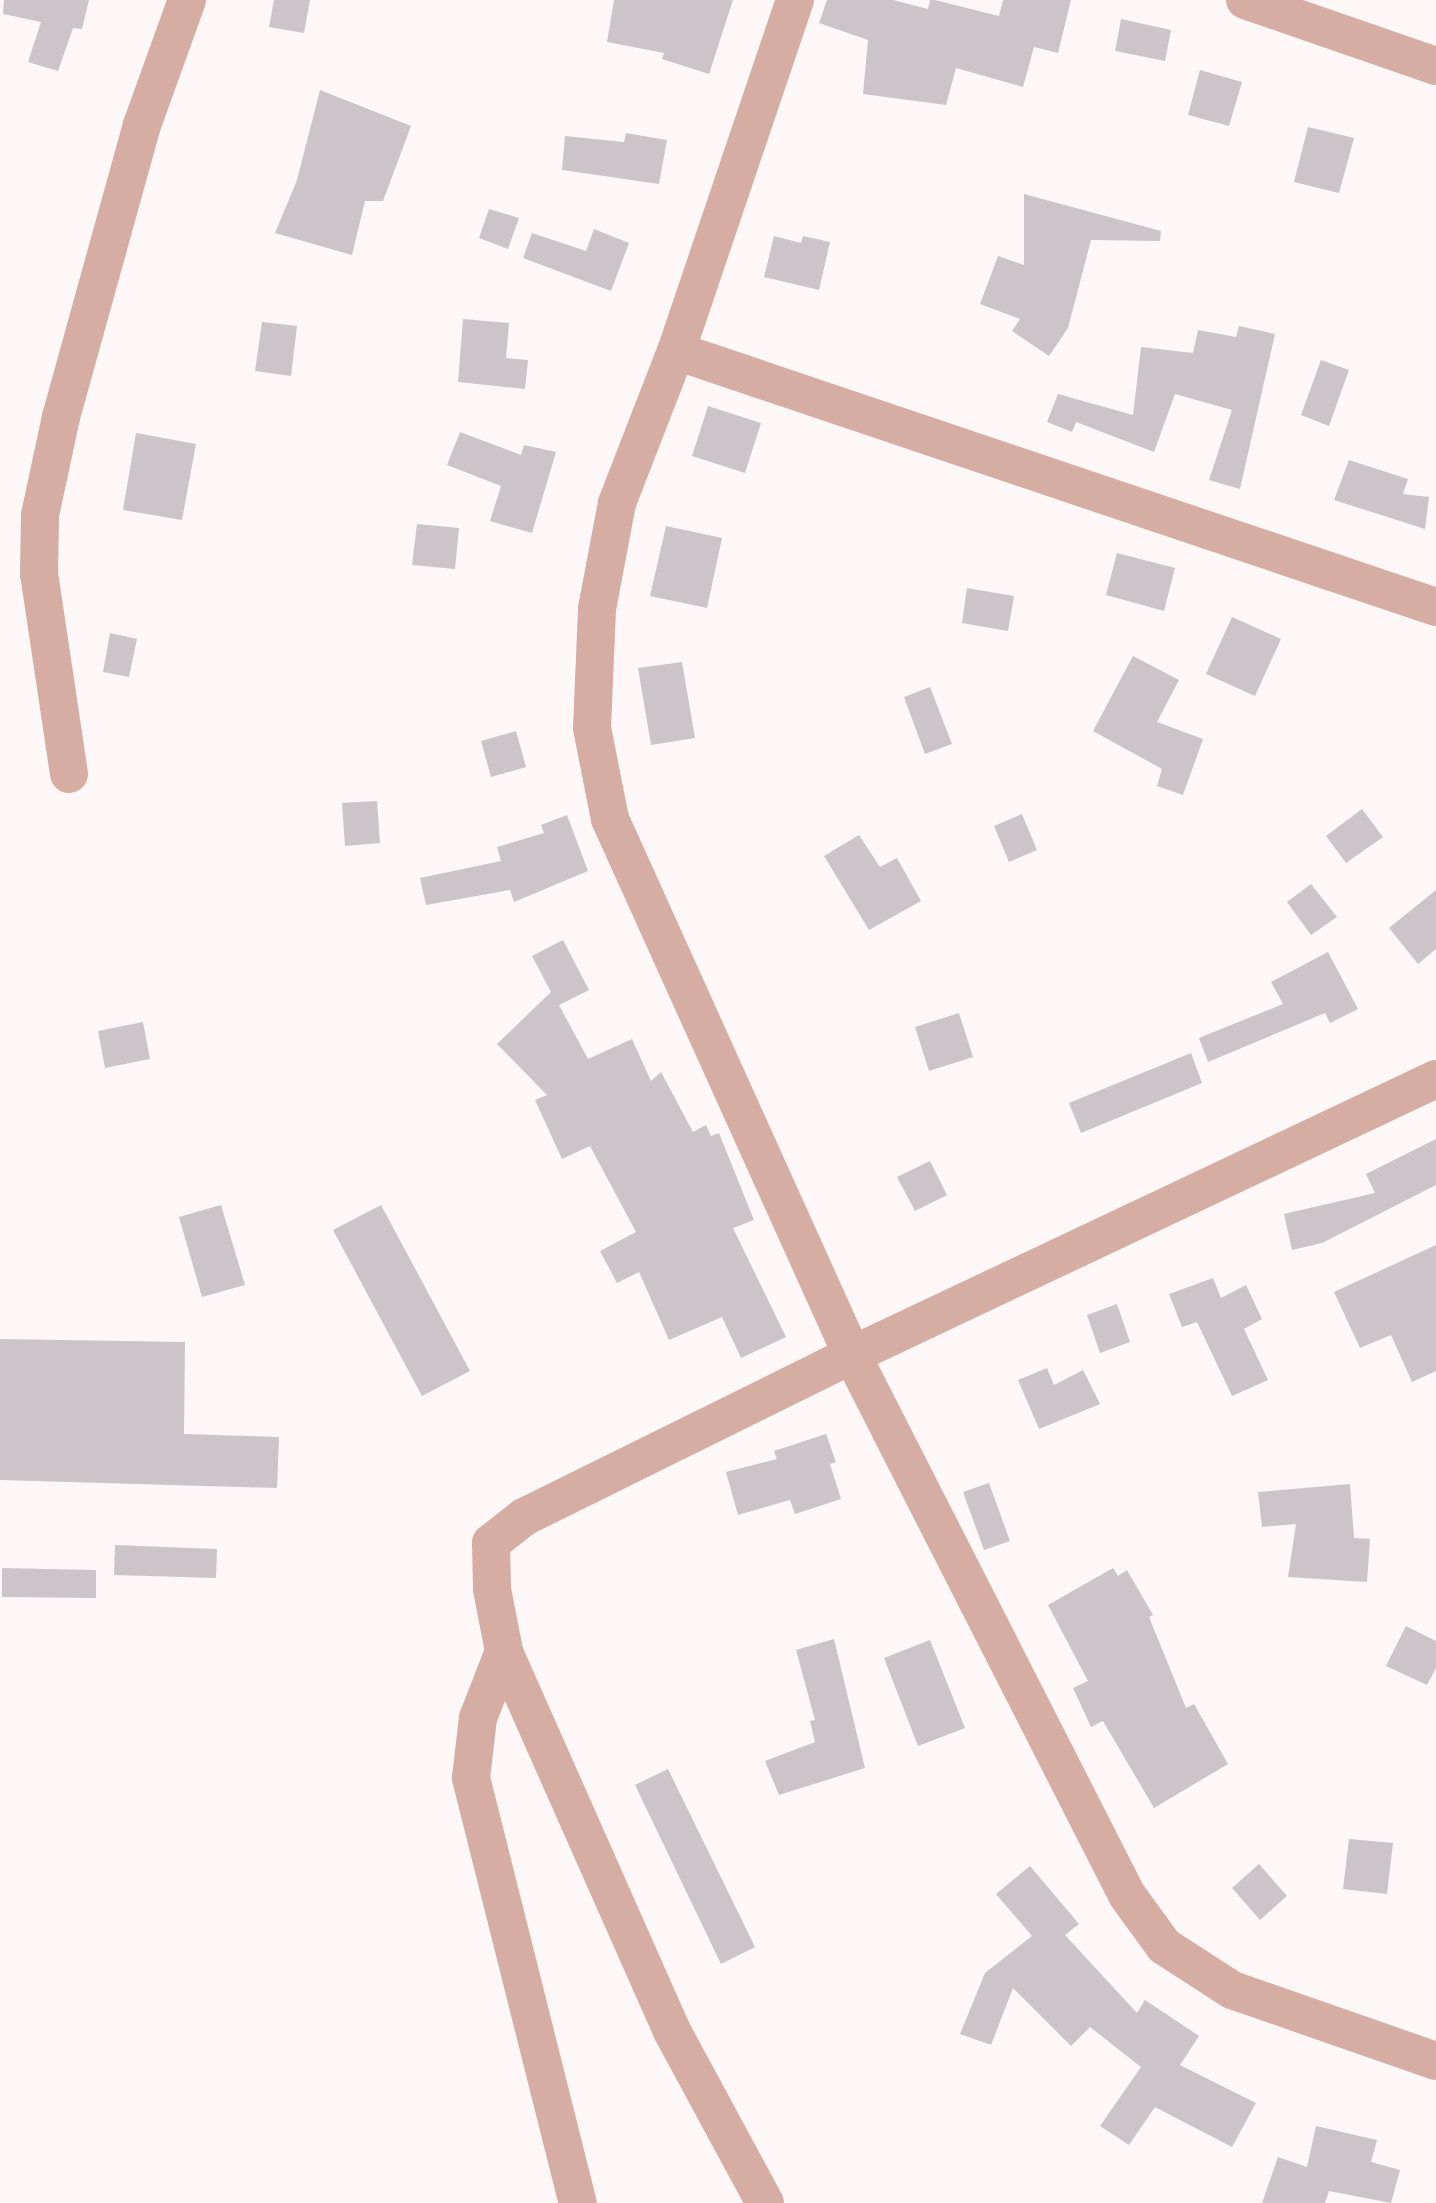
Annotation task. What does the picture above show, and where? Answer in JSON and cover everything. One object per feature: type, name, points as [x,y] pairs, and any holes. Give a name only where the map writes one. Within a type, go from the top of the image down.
[{"type":"street","points":[[69,774],[39,574],[40,515],[61,417],[142,125],[187,0]]},
{"type":"street","points":[[795,0],[676,351],[617,503],[597,609],[592,727],[610,819],[852,1355],[1127,1895],[1164,1946],[1232,1990],[1436,2061]]},
{"type":"street","points":[[1245,0],[1436,66]]},
{"type":"street","points":[[676,351],[1436,607]]},
{"type":"street","points":[[765,2203],[672,2031],[504,1651],[492,1589],[491,1543],[524,1517],[852,1355],[1436,1079]]},
{"type":"street","points":[[504,1651],[478,1718],[471,1778],[578,2203]]},
{"type":"building","points":[[4,0],[89,0],[82,29],[73,28],[58,71],[28,62],[41,22],[3,14]]},
{"type":"building","points":[[274,0],[310,0],[304,33],[269,27]]},
{"type":"building","points":[[614,0],[733,0],[709,74],[662,59],[664,53],[607,42]]},
{"type":"building","points":[[827,0],[893,0],[928,9],[930,0],[935,0],[999,16],[1003,0],[1071,0],[1058,53],[1034,47],[1023,87],[956,68],[946,105],[863,94],[868,40],[819,23]]},
{"type":"building","points":[[1121,19],[1171,30],[1165,61],[1115,51]]},
{"type":"building","points":[[1200,70],[1242,82],[1229,126],[1188,115]]},
{"type":"building","points":[[320,90],[411,126],[383,201],[365,201],[352,255],[275,233],[297,180]]},
{"type":"building","points":[[1308,127],[1354,138],[1339,193],[1294,182]]},
{"type":"building","points":[[626,133],[667,140],[659,184],[562,170],[565,136],[624,142]]},
{"type":"building","points":[[1024,194],[1161,231],[1160,241],[1091,240],[1068,328],[1049,356],[1012,331],[1020,319],[980,304],[998,256],[1024,265]]},
{"type":"building","points":[[489,209],[519,218],[508,249],[479,238]]},
{"type":"building","points":[[594,229],[629,243],[611,291],[523,258],[532,233],[586,251]]},
{"type":"building","points":[[774,236],[801,243],[803,236],[830,242],[819,290],[764,277]]},
{"type":"building","points":[[463,319],[509,323],[506,358],[528,360],[525,389],[458,382]]},
{"type":"building","points":[[262,322],[297,326],[291,376],[255,371]]},
{"type":"building","points":[[1239,326],[1275,334],[1240,489],[1209,480],[1232,410],[1175,394],[1154,452],[1076,422],[1072,432],[1047,422],[1058,394],[1133,415],[1141,347],[1193,353],[1198,330],[1236,337]]},
{"type":"building","points":[[1321,360],[1349,370],[1329,426],[1301,415]]},
{"type":"building","points":[[708,406],[761,423],[745,473],[692,456]]},
{"type":"building","points":[[460,432],[521,455],[524,445],[556,452],[532,533],[490,521],[501,486],[447,465]]},
{"type":"building","points":[[136,433],[196,444],[182,520],[123,510]]},
{"type":"building","points":[[1349,460],[1408,479],[1403,494],[1429,497],[1425,529],[1334,500]]},
{"type":"building","points":[[417,524],[459,528],[455,569],[412,565]]},
{"type":"building","points":[[666,526],[722,538],[707,608],[650,596]]},
{"type":"building","points":[[1117,553],[1175,568],[1164,611],[1106,595]]},
{"type":"building","points":[[967,588],[1014,596],[1008,631],[962,623]]},
{"type":"building","points":[[1232,617],[1281,639],[1255,696],[1206,674]]},
{"type":"building","points":[[110,633],[137,639],[129,677],[103,672]]},
{"type":"building","points":[[1133,656],[1179,680],[1157,722],[1203,739],[1183,795],[1157,786],[1162,769],[1093,731]]},
{"type":"building","points":[[682,662],[695,738],[651,745],[638,668]]},
{"type":"building","points":[[930,687],[952,744],[925,754],[904,697]]},
{"type":"building","points":[[516,731],[526,767],[491,777],[481,741]]},
{"type":"building","points":[[377,801],[380,843],[345,846],[342,803]]},
{"type":"building","points":[[1362,809],[1383,837],[1346,863],[1326,836]]},
{"type":"building","points":[[1022,814],[1037,850],[1009,862],[994,826]]},
{"type":"building","points":[[567,815],[588,871],[514,902],[510,890],[426,905],[420,878],[501,861],[497,847],[544,833],[541,825]]},
{"type":"building","points":[[859,835],[880,867],[897,858],[921,901],[869,930],[824,856]]},
{"type":"building","points":[[1311,884],[1337,917],[1311,935],[1287,902]]},
{"type":"building","points":[[1436,890],[1436,949],[1418,964],[1389,928]]},
{"type":"building","points":[[563,940],[589,990],[559,1005],[588,1059],[632,1039],[651,1081],[661,1072],[693,1132],[706,1125],[711,1136],[719,1133],[754,1220],[733,1228],[786,1337],[741,1358],[722,1317],[669,1340],[639,1272],[617,1283],[600,1251],[636,1232],[590,1146],[562,1159],[535,1100],[547,1095],[497,1044],[551,992],[532,956]]},
{"type":"building","points":[[1328,952],[1358,1009],[1330,1023],[1325,1013],[1208,1062],[1199,1038],[1283,1004],[1271,982]]},
{"type":"building","points":[[959,1013],[973,1057],[929,1071],[915,1027]]},
{"type":"building","points":[[143,1022],[150,1059],[105,1068],[98,1031]]},
{"type":"building","points":[[1191,1053],[1202,1083],[1081,1133],[1069,1103]]},
{"type":"building","points":[[1436,1139],[1436,1185],[1322,1243],[1292,1250],[1284,1214],[1375,1193],[1366,1174]]},
{"type":"building","points":[[930,1161],[947,1195],[915,1211],[897,1177]]},
{"type":"building","points":[[221,1205],[245,1285],[202,1297],[179,1217]]},
{"type":"building","points":[[381,1205],[470,1371],[422,1396],[333,1230]]},
{"type":"building","points":[[1436,1245],[1436,1371],[1412,1382],[1391,1335],[1360,1348],[1334,1292]]},
{"type":"building","points":[[1213,1278],[1221,1298],[1246,1285],[1262,1319],[1244,1329],[1268,1380],[1232,1396],[1197,1322],[1182,1327],[1169,1294]]},
{"type":"building","points":[[1117,1304],[1130,1342],[1100,1353],[1087,1315]]},
{"type":"building","points":[[0,1339],[185,1342],[184,1434],[279,1437],[277,1488],[0,1480]]},
{"type":"building","points":[[1047,1368],[1054,1385],[1083,1370],[1100,1404],[1039,1429],[1018,1380]]},
{"type":"building","points":[[826,1434],[836,1462],[830,1464],[841,1499],[795,1514],[790,1500],[738,1515],[726,1472],[777,1459],[774,1451]]},
{"type":"building","points":[[989,1483],[1010,1541],[984,1550],[963,1492]]},
{"type":"building","points":[[1350,1484],[1354,1538],[1370,1539],[1367,1582],[1288,1577],[1296,1524],[1262,1527],[1258,1492]]},
{"type":"building","points":[[115,1545],[217,1549],[216,1578],[114,1575]]},
{"type":"building","points":[[2,1568],[96,1570],[96,1598],[2,1597]]},
{"type":"building","points":[[1113,1568],[1118,1576],[1127,1570],[1153,1615],[1149,1617],[1186,1708],[1194,1704],[1228,1764],[1154,1808],[1103,1721],[1091,1727],[1073,1688],[1088,1681],[1048,1605]]},
{"type":"building","points":[[1406,1626],[1436,1641],[1436,1668],[1427,1685],[1386,1666]]},
{"type":"building","points":[[834,1639],[865,1768],[779,1795],[765,1761],[815,1742],[810,1721],[815,1720],[796,1650]]},
{"type":"building","points":[[930,1640],[965,1728],[918,1746],[884,1658]]},
{"type":"building","points":[[668,1769],[755,1947],[721,1964],[635,1785]]},
{"type":"building","points":[[1349,1839],[1393,1843],[1387,1894],[1343,1889]]},
{"type":"building","points":[[1259,1864],[1287,1896],[1260,1920],[1232,1888]]},
{"type":"building","points":[[1030,1866],[1079,1924],[1065,1935],[1137,2013],[1145,2000],[1199,2036],[1180,2065],[1256,2103],[1232,2147],[1155,2107],[1129,2145],[1100,2126],[1141,2067],[1090,2027],[1071,2046],[1013,1988],[991,2045],[960,2034],[985,1973],[1032,1936],[996,1894]]},
{"type":"building","points":[[1316,2126],[1377,2140],[1371,2162],[1400,2170],[1391,2203],[1329,2191],[1325,2203],[1262,2203],[1278,2157],[1307,2167]]}]
